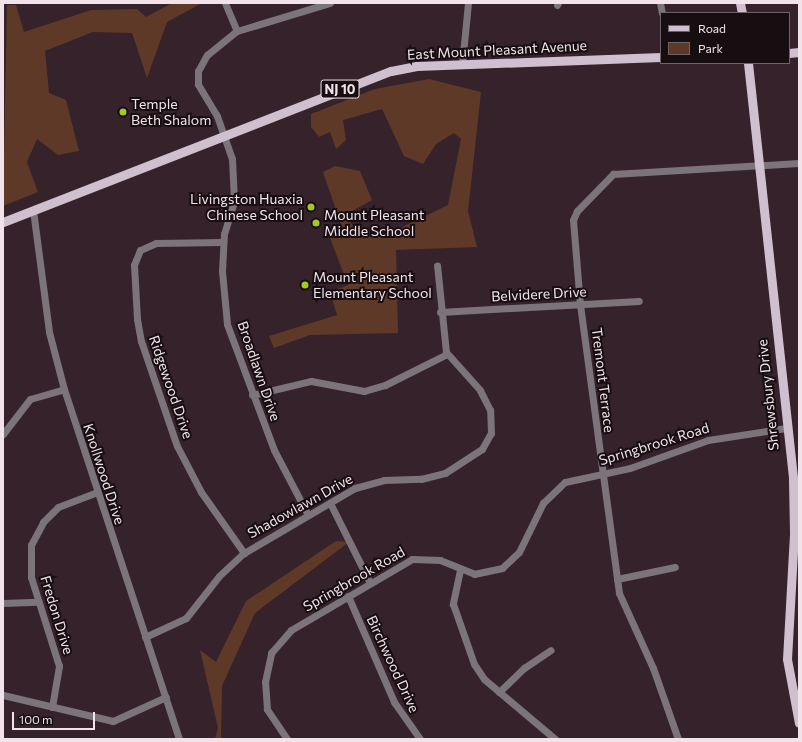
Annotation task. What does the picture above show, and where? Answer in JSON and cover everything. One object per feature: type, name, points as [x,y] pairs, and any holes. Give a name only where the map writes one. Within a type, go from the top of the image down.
[{"type":"main road","name":"East Mount Pleasant Avenue","points":[[3,222],[224,134],[390,71],[462,64],[660,57]]},
{"type":"main road","name":"Shrewsbury Drive","points":[[748,64],[794,511],[787,635],[799,722]]},
{"type":"street","points":[[226,3],[237,31],[330,3]]},
{"type":"street","points":[[462,64],[468,3]]},
{"type":"street","name":"Broadlawn Drive","points":[[237,31],[207,56],[198,71],[198,84],[224,134],[234,180],[232,210],[223,242],[222,272],[227,324],[252,395],[274,450],[308,515]]},
{"type":"street","name":"Tremont Terrace","points":[[678,739],[616,580],[580,305],[573,220],[606,177],[620,172],[799,163]]},
{"type":"street","name":"Knollwood Drive","points":[[33,210],[49,332],[64,389],[95,493],[166,697],[179,739]]},
{"type":"street","name":"Ridgewood Drive","points":[[223,242],[156,242],[140,250],[134,265],[137,319],[141,342],[177,446],[202,492],[244,553]]},
{"type":"street","points":[[252,395],[311,381],[364,391],[385,385],[447,354],[440,312],[437,265]]},
{"type":"street","name":"Belvidere Drive","points":[[440,312],[640,301]]},
{"type":"street","name":"Shadowlawn Drive","points":[[145,637],[186,618],[218,576],[244,553],[308,515],[368,483],[445,474],[482,449],[491,432],[490,410],[480,390],[447,354]]},
{"type":"street","points":[[3,434],[30,399],[64,389]]},
{"type":"street","name":"Springbrook Road","points":[[287,739],[272,719],[266,702],[265,682],[272,653],[283,636],[402,563],[418,558],[440,560],[460,570],[484,574],[506,566],[519,552],[534,517],[550,494],[565,482],[602,475],[658,459],[708,440],[786,428]]},
{"type":"street","name":"Fredon Drive","points":[[52,707],[59,666],[37,602],[30,557],[37,534],[58,507],[95,493]]},
{"type":"street","points":[[330,503],[370,583]]},
{"type":"street","points":[[616,580],[675,568]]},
{"type":"street","points":[[460,570],[453,604],[460,632],[479,673],[499,692],[555,739]]},
{"type":"street","name":"Birchwood Drive","points":[[348,596],[394,702],[420,739]]},
{"type":"street","points":[[3,603],[37,602]]},
{"type":"street","points":[[499,692],[524,668],[550,650]]},
{"type":"street","points":[[3,695],[113,721],[166,697]]},
{"type":"green space","points":[[172,3],[202,3],[167,22],[147,78],[132,33],[93,32],[45,51],[49,93],[66,100],[79,151],[58,155],[37,139],[27,162],[38,192],[3,206],[7,5],[16,5],[24,32],[91,10],[137,9],[146,17]]},
{"type":"green space","points":[[429,79],[481,92],[468,211],[477,247],[396,250],[398,333],[310,335],[274,348],[269,336],[337,315],[330,292],[348,285],[330,238],[344,233],[323,172],[335,166],[360,171],[372,200],[345,215],[354,227],[386,235],[448,205],[461,139],[454,133],[436,144],[423,164],[404,156],[382,109],[343,120],[346,140],[336,149],[330,132],[319,137],[311,127],[311,114],[375,89]]},
{"type":"green space","points":[[336,541],[349,542],[255,613],[222,686],[221,739],[215,739],[218,728],[200,650],[216,662],[246,601]]},
{"type":"place","name":"Temple Beth Shalom","points":[[123,112]]},
{"type":"place","name":"Livingston Huaxia Chinese School","points":[[311,207]]},
{"type":"place","name":"Mount Pleasant Middle School","points":[[316,223]]},
{"type":"place","name":"Mount Pleasant Elementary School","points":[[305,285]]}]
